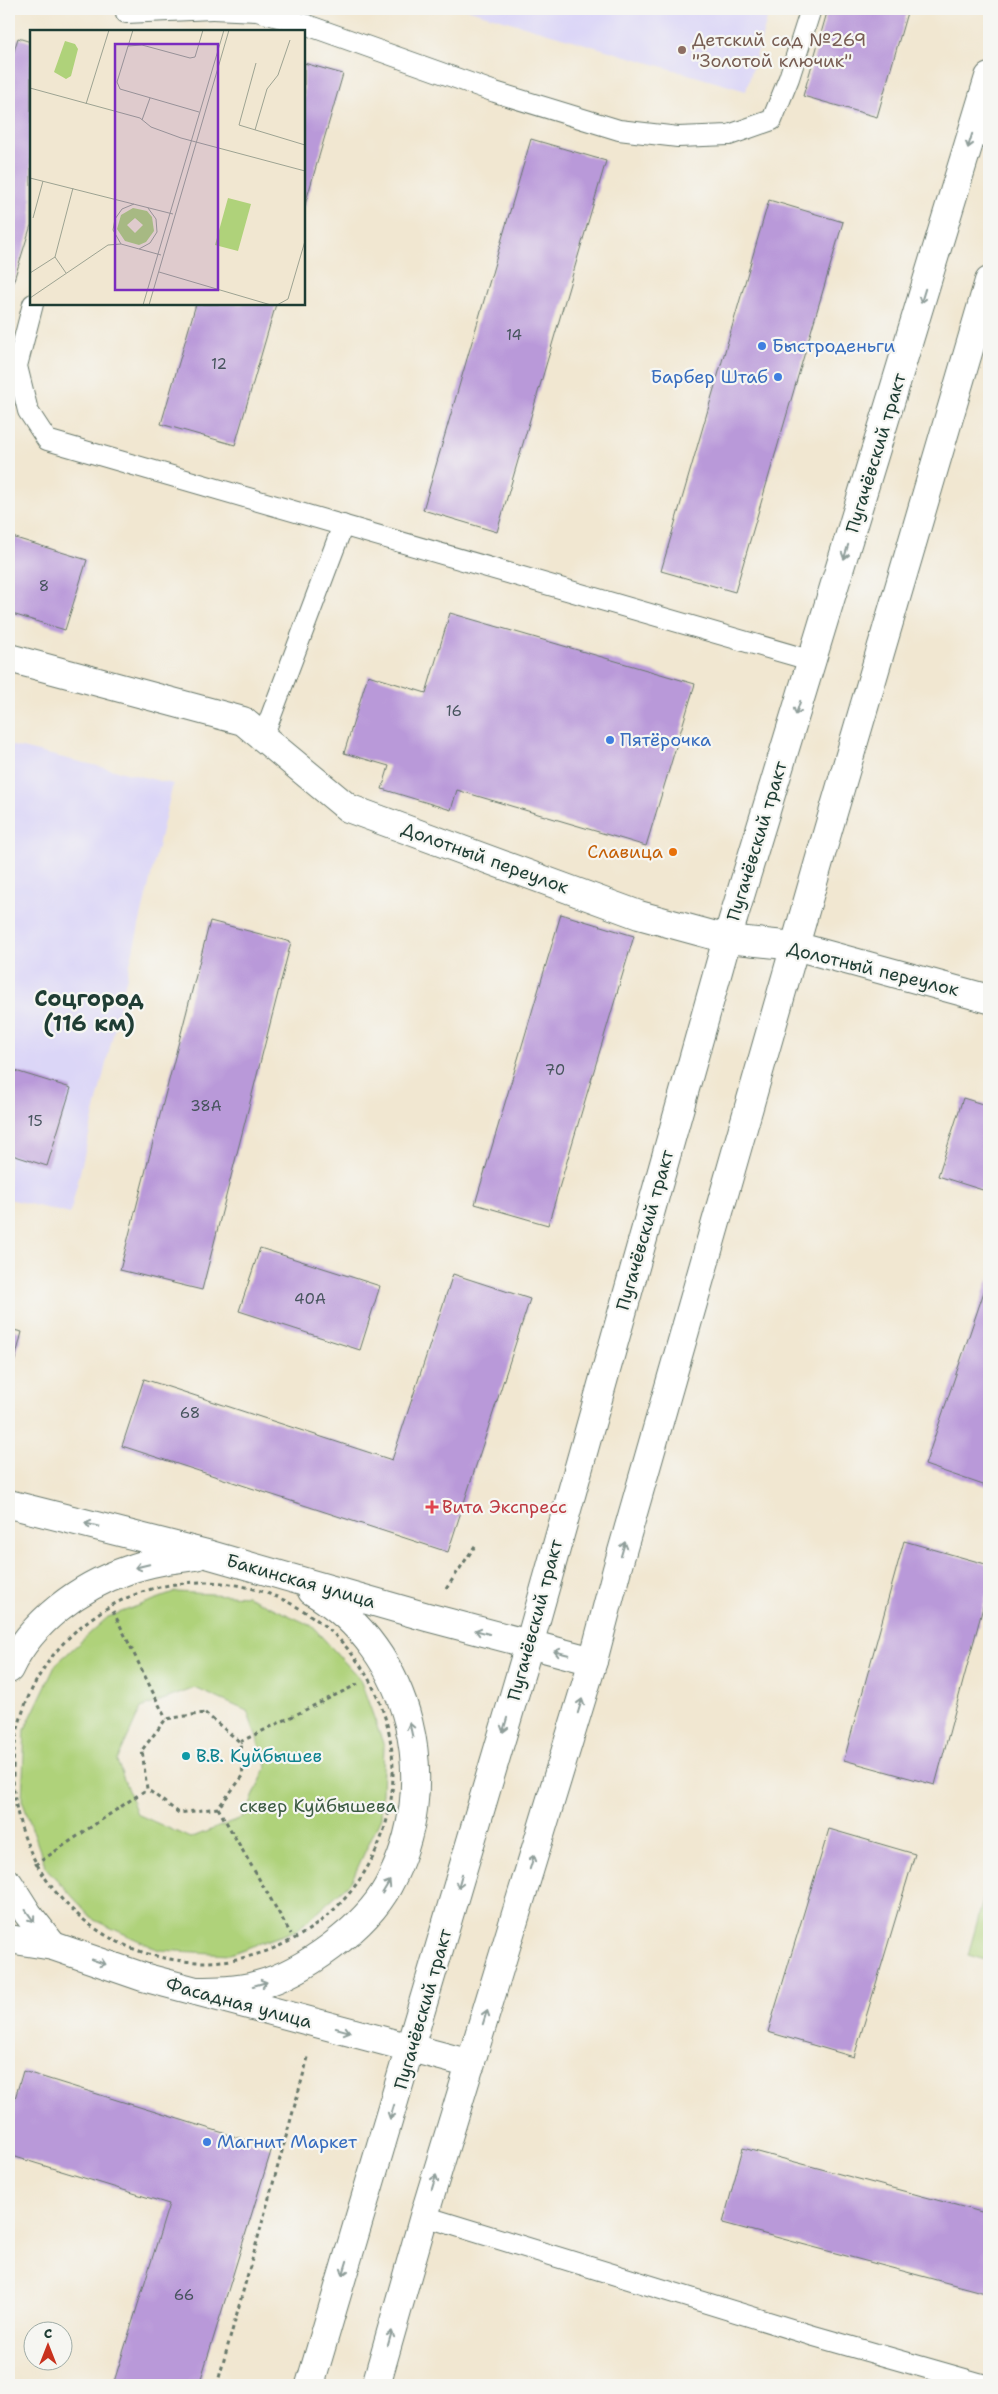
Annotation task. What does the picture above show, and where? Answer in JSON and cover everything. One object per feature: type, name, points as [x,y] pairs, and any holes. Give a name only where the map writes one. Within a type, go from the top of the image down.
[{"type":"main road","name":"Пугачёвский тракт","points":[[310,2385],[529,1645],[727,939],[989,77]]},
{"type":"main road","points":[[376,2385],[424,2216],[593,1661],[617,1569],[795,946],[989,282]]},
{"type":"main road","name":"Долотный переулок","points":[[9,658],[243,721],[348,808],[639,915],[727,939],[795,946],[989,999]]},
{"type":"main road","name":"Бакинская улица","points":[[9,1504],[207,1554],[529,1645],[593,1661]]},
{"type":"main road","points":[[9,1669],[36,1628],[62,1606],[94,1584],[128,1570],[165,1560],[207,1554]]},
{"type":"main road","points":[[194,1991],[226,1991],[259,1985],[286,1975],[342,1938],[367,1914],[388,1887],[401,1857],[410,1826],[416,1793],[416,1756],[411,1728],[402,1698],[387,1667],[368,1639],[346,1615],[323,1598],[291,1579]]},
{"type":"main road","points":[[9,1884],[28,1914],[53,1946]]},
{"type":"main road","name":"Фасадная улица","points":[[9,1938],[53,1946],[143,1977],[471,2064]]},
{"type":"lane","points":[[125,18],[212,9],[257,11],[307,25],[496,92],[619,130],[678,137],[729,134],[772,120],[789,78],[811,9]]},
{"type":"lane","points":[[33,305],[17,366],[28,411],[47,440],[813,661]]},
{"type":"lane","points":[[263,737],[343,525]]},
{"type":"lane","points":[[424,2216],[814,2336],[986,2385]]},
{"type":"path","points":[[226,1582],[283,1599],[333,1632],[370,1678],[391,1735],[393,1795],[377,1853],[343,1903],[295,1940],[239,1960],[179,1962],[121,1946],[71,1912],[35,1865],[14,1808],[12,1748],[29,1691],[62,1641],[110,1605],[166,1584],[226,1582]]},
{"type":"path","points":[[110,1605],[166,1718]]},
{"type":"path","points":[[205,1712],[240,1742],[243,1776],[218,1808],[179,1813],[147,1790],[142,1750],[166,1718],[205,1712]]},
{"type":"path","points":[[35,1865],[147,1790]]},
{"type":"path","points":[[218,1808],[295,1940]]},
{"type":"path","points":[[217,2385],[318,2023]]},
{"type":"shaded area","name":"Детский сад №269 \"Золотой ключик\"","points":[[466,9],[770,9],[746,91]]},
{"type":"shaded area","points":[[9,745],[173,784],[70,1214],[9,1199]]},
{"type":"green space","name":"сквер Куйбышева","points":[[176,1592],[247,1596],[312,1626],[360,1679],[384,1746],[381,1817],[351,1882],[297,1930],[230,1954],[159,1950],[94,1920],[46,1868],[22,1800],[25,1729],[56,1664],[108,1617]],"holes":[[[195,1688],[247,1711],[267,1766],[244,1817],[190,1838],[137,1814],[117,1761],[141,1708]]]},
{"type":"green space","points":[[989,1879],[989,1961],[968,1955]]},
{"type":"building","points":[[828,9],[908,9],[877,117],[803,96]]},
{"type":"building","points":[[18,38],[30,42],[30,228],[9,296],[9,67]]},
{"type":"building","points":[[305,63],[343,74],[305,205]]},
{"type":"building","points":[[531,139],[606,161],[497,532],[423,510]]},
{"type":"building","points":[[769,200],[843,222],[735,592],[661,571]]},
{"type":"building","points":[[196,305],[276,305],[235,445],[161,424]]},
{"type":"building","points":[[9,536],[87,560],[65,630],[9,613]]},
{"type":"building","points":[[450,613],[695,684],[646,846],[457,790],[451,810],[382,789],[389,766],[344,753],[368,675],[426,693]]},
{"type":"building","points":[[561,914],[634,936],[548,1225],[475,1204]]},
{"type":"building","points":[[210,921],[291,942],[202,1290],[120,1270]]},
{"type":"building","points":[[9,1069],[71,1088],[47,1166],[9,1154]]},
{"type":"building","points":[[963,1098],[989,1106],[989,1192],[938,1176]]},
{"type":"building","points":[[260,1248],[380,1286],[360,1350],[239,1311]]},
{"type":"building","points":[[453,1274],[530,1299],[448,1552],[122,1446],[144,1379],[392,1460]]},
{"type":"building","points":[[989,1277],[989,1487],[925,1465]]},
{"type":"building","points":[[9,1329],[22,1332],[9,1383]]},
{"type":"building","points":[[904,1541],[989,1565],[989,1585],[935,1785],[844,1760]]},
{"type":"building","points":[[829,1829],[915,1854],[854,2057],[768,2032]]},
{"type":"building","points":[[23,2071],[272,2148],[199,2385],[113,2385],[169,2204],[9,2155],[9,2119]]},
{"type":"building","points":[[743,2148],[989,2214],[989,2294],[723,2223]]},
{"type":"place","name":"Детский сад №269 \"Золотой ключик\"","points":[[682,50]]},
{"type":"place","name":"Быстроденьги","points":[[762,346]]},
{"type":"place","name":"Барбер Штаб","points":[[778,377]]},
{"type":"place","name":"Пятёрочка","points":[[610,740]]},
{"type":"place","name":"Славица","points":[[673,852]]},
{"type":"place","name":"Вита Экспресс","points":[[432,1507]]},
{"type":"place","name":"В.В. Куйбышев","points":[[186,1756]]},
{"type":"place","name":"Магнит Маркет","points":[[207,2142]]},
{"type":"district","name":"Соцгород (116 км)","points":[[89,1010]]}]
